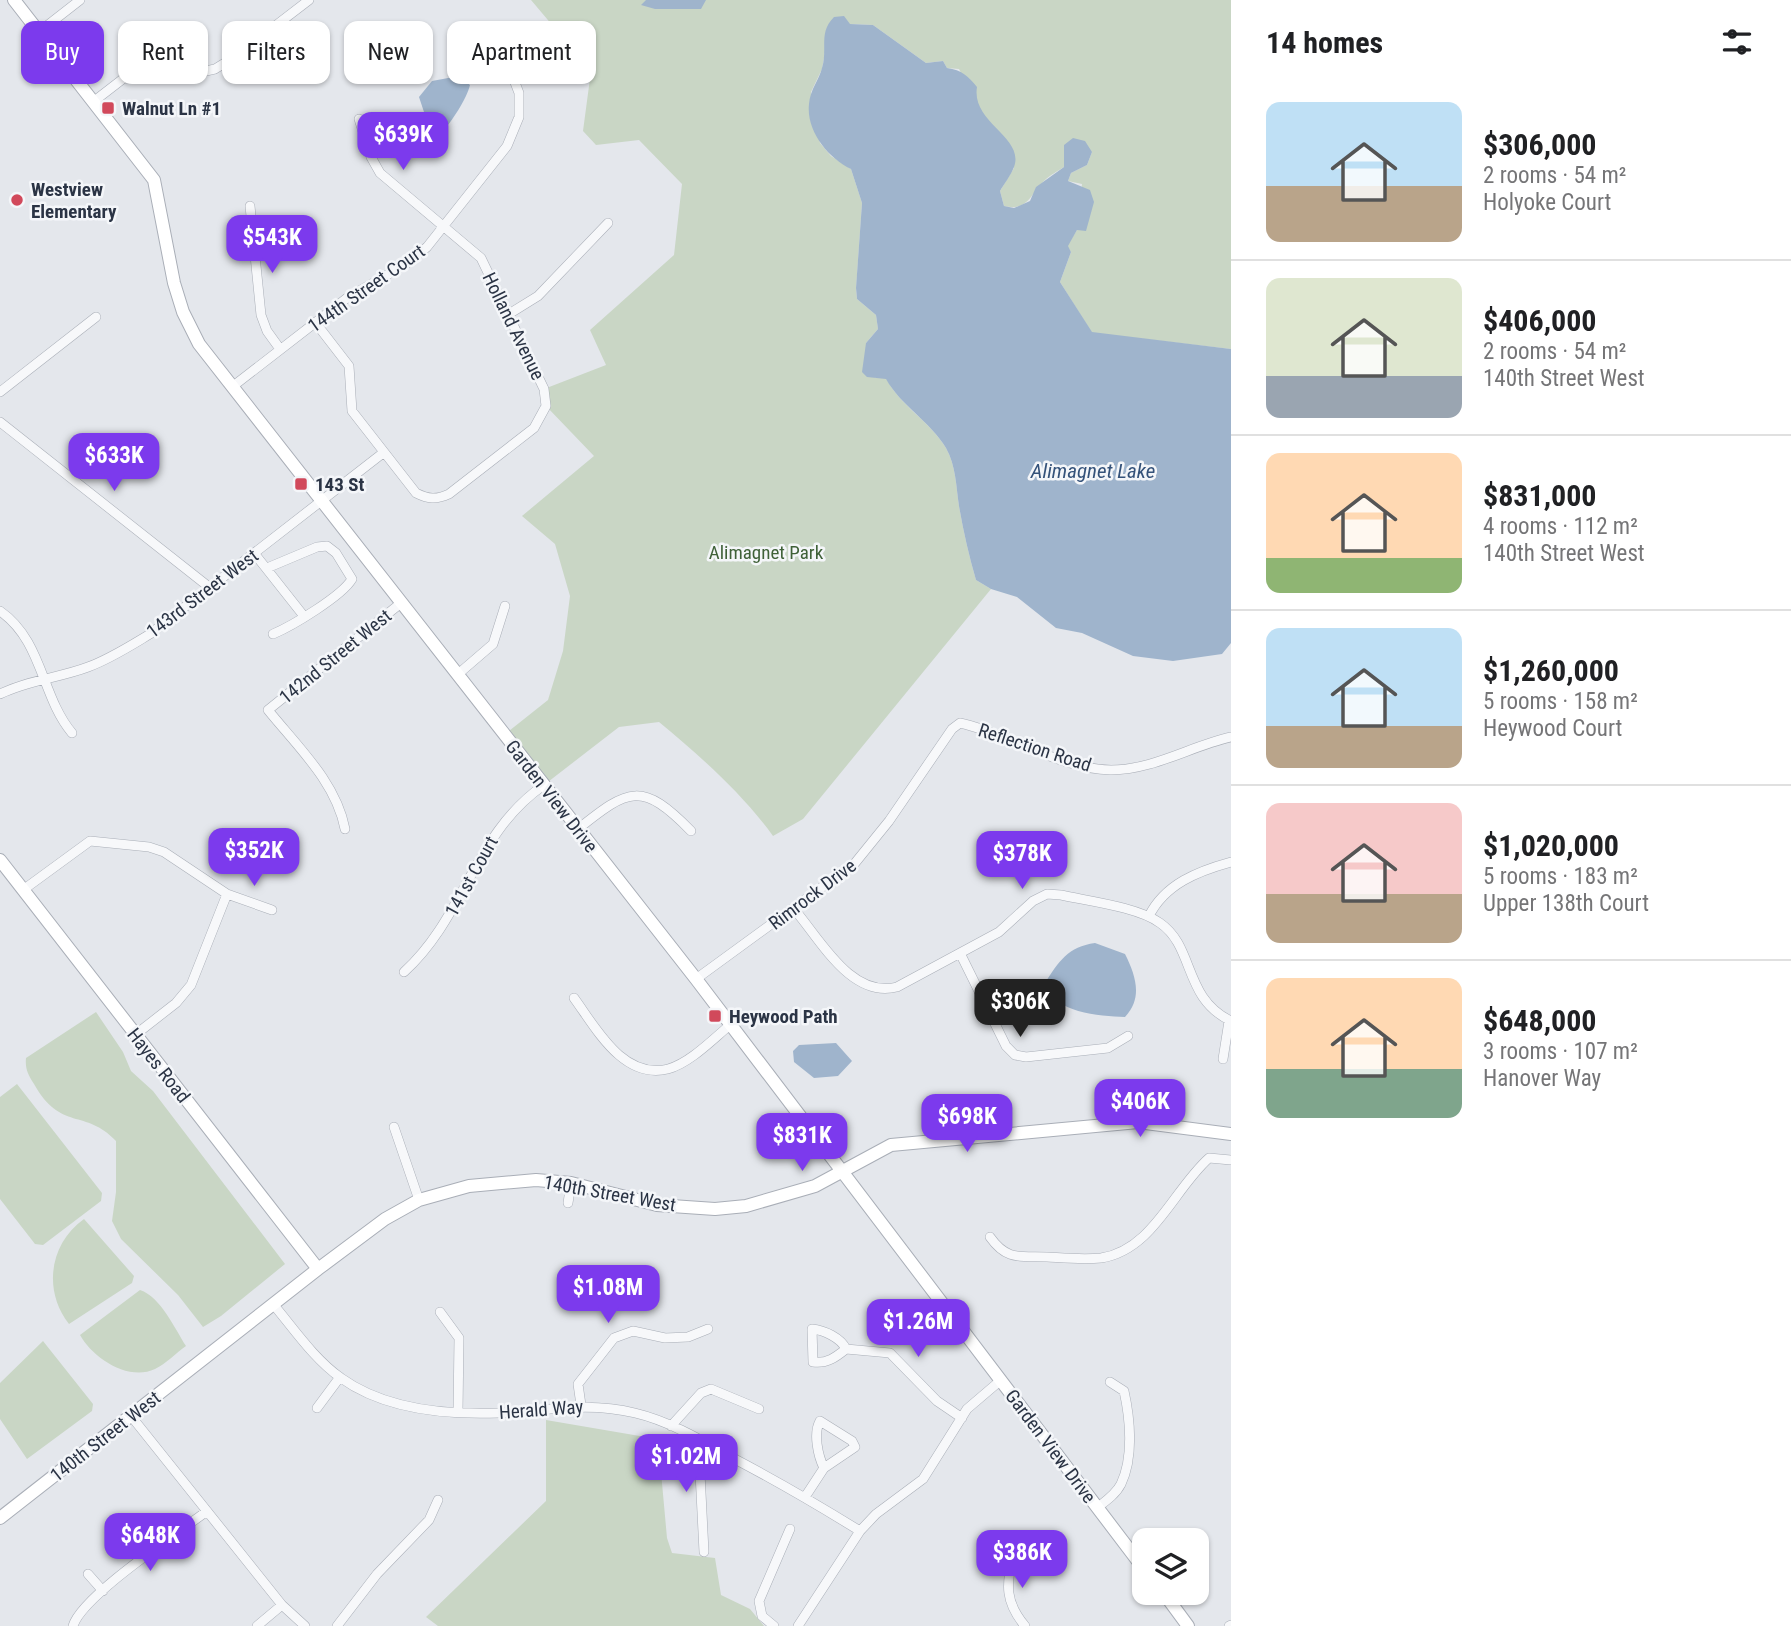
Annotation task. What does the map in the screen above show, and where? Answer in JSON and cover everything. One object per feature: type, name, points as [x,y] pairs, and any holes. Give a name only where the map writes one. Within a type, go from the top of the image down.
[{"type":"street","name":"Garden View Drive","points":[[13,0],[30,21]]},
{"type":"street","points":[[53,21],[80,0]]},
{"type":"street","points":[[93,102],[124,78],[170,79],[215,69],[309,0]]},
{"type":"street","name":"Garden View Drive","points":[[79,84],[154,180],[183,312],[199,344],[695,979],[1132,1553]]},
{"type":"street","name":"144th Street Court","points":[[232,387],[347,298],[406,264],[444,225],[508,146],[519,117],[519,93],[516,84]]},
{"type":"street","name":"Holland Avenue","points":[[315,322],[349,366],[352,411],[416,493],[426,499],[438,499],[449,494],[534,428],[546,406],[545,395],[509,313],[481,258],[380,173],[371,157],[359,119]]},
{"type":"street","points":[[250,206],[261,315],[267,331],[280,349]]},
{"type":"street","points":[[509,313],[538,296],[608,223]]},
{"type":"street","points":[[0,392],[96,317]]},
{"type":"street","points":[[0,422],[209,587]]},
{"type":"street","name":"143rd Street West","points":[[0,694],[87,667],[122,652],[150,634],[383,453]]},
{"type":"street","points":[[267,568],[317,547],[327,546],[336,553],[352,579],[347,587],[303,615],[295,625],[273,634]]},
{"type":"street","points":[[254,553],[303,615]]},
{"type":"street","name":"142nd Street West","points":[[345,829],[333,793],[268,709],[401,603]]},
{"type":"street","points":[[457,675],[493,644],[505,606]]},
{"type":"street","points":[[0,611],[16,623],[27,638],[46,678],[58,716],[72,733]]},
{"type":"street","name":"Reflection Road","points":[[960,723],[1075,764],[1110,770],[1149,765],[1231,737]]},
{"type":"street","name":"Rimrock Drive","points":[[695,979],[855,863],[889,821],[951,729],[960,723]]},
{"type":"street","name":"141st Court","points":[[404,972],[439,934],[499,825],[544,785]]},
{"type":"street","points":[[578,829],[599,812],[633,794],[648,796],[671,811],[691,831]]},
{"type":"street","points":[[23,890],[90,841],[149,847],[164,852],[227,894],[272,911]]},
{"type":"street","name":"Hayes Road","points":[[0,860],[318,1269]]},
{"type":"street","points":[[1149,916],[1167,891],[1203,869],[1231,862]]},
{"type":"street","points":[[135,1035],[176,1003],[191,985],[227,894]]},
{"type":"street","points":[[794,909],[852,978],[872,989],[897,987],[999,932],[1033,901],[1047,894],[1149,916],[1175,937],[1195,988],[1206,1002],[1230,1021],[1223,1059]]},
{"type":"street","points":[[960,953],[1006,1046],[1015,1055],[1026,1057],[1108,1048],[1128,1036]]},
{"type":"street","points":[[574,998],[616,1055],[648,1069],[667,1069],[680,1063],[730,1025]]},
{"type":"street","name":"140th Street West","points":[[0,1518],[318,1269],[386,1219],[419,1200],[503,1181],[571,1183],[657,1205],[715,1209],[781,1198],[815,1186],[891,1145],[1138,1122],[1231,1134]]},
{"type":"street","points":[[394,1127],[419,1200]]},
{"type":"street","points":[[990,1237],[999,1250],[1012,1256],[1087,1259],[1118,1253],[1145,1234],[1209,1158],[1231,1160]]},
{"type":"street","points":[[568,1203],[571,1183]]},
{"type":"street","name":"Herald Way","points":[[273,1304],[317,1357],[363,1392],[392,1403],[458,1412],[499,1413],[581,1405],[639,1414],[712,1446],[860,1531]]},
{"type":"street","points":[[440,1312],[459,1338],[458,1412]]},
{"type":"street","points":[[581,1405],[578,1384],[614,1338],[633,1331],[665,1338],[688,1337],[708,1329]]},
{"type":"street","points":[[846,1349],[844,1344],[821,1330],[812,1329],[813,1362],[821,1363],[835,1358],[846,1349],[890,1353],[937,1401],[962,1418]]},
{"type":"street","points":[[317,1408],[340,1377]]},
{"type":"street","points":[[798,1626],[860,1531],[876,1514],[923,1479],[962,1418],[1001,1380]]},
{"type":"street","points":[[1098,1507],[1122,1483],[1129,1440],[1124,1391],[1110,1382]]},
{"type":"street","points":[[671,1426],[702,1393],[710,1389],[759,1409]]},
{"type":"street","points":[[131,1416],[282,1605],[305,1626]]},
{"type":"street","points":[[805,1497],[824,1468],[852,1452],[855,1447],[852,1441],[820,1421],[817,1427],[824,1468]]},
{"type":"street","points":[[704,1552],[700,1473],[712,1446]]},
{"type":"street","points":[[337,1626],[377,1574],[429,1520],[438,1500]]},
{"type":"street","points":[[73,1626],[78,1613],[103,1591],[207,1511]]},
{"type":"street","points":[[774,1626],[762,1616],[759,1601],[790,1530]]},
{"type":"street","points":[[1013,1555],[1006,1593],[1012,1610],[1025,1626]]},
{"type":"street","points":[[88,1574],[103,1591]]},
{"type":"street","points":[[257,1626],[282,1605]]},
{"type":"street","points":[[1173,1605],[1188,1626]]},
{"type":"green space","name":"Alimagnet Park","points":[[531,0],[1231,0],[1231,349],[1092,333],[1060,282],[1071,252],[1067,246],[1077,230],[1082,184],[1068,181],[1071,173],[1087,165],[1092,152],[1064,145],[1064,167],[1045,180],[1024,204],[1004,206],[1000,191],[1014,168],[1001,135],[985,119],[959,69],[947,68],[943,61],[926,63],[873,25],[850,24],[826,47],[822,69],[811,92],[820,143],[831,156],[851,169],[862,203],[856,289],[857,299],[876,315],[878,329],[866,343],[875,378],[886,378],[899,397],[946,448],[954,469],[962,524],[976,580],[991,589],[803,819],[773,836],[720,776],[659,722],[619,727],[544,785],[504,735],[548,700],[563,651],[570,596],[555,544],[522,516],[594,456],[546,406],[544,389],[606,365],[590,330],[674,255],[682,184],[639,140],[596,145],[583,131],[589,84],[596,84],[596,21],[549,21]]},
{"type":"green space","points":[[96,1012],[123,1052],[131,1071],[153,1091],[285,1264],[221,1316],[203,1327],[178,1295],[121,1239],[112,1221],[116,1192],[116,1141],[94,1125],[54,1109],[44,1099],[27,1071],[26,1058]]},
{"type":"green space","points":[[17,1084],[102,1193],[101,1201],[43,1245],[35,1244],[0,1199],[0,1097]]},
{"type":"green space","points":[[84,1219],[134,1276],[132,1283],[69,1324],[55,1297],[54,1268],[63,1241]]},
{"type":"green space","points":[[140,1290],[161,1306],[186,1346],[155,1369],[134,1372],[123,1370],[102,1359],[80,1335]]},
{"type":"green space","points":[[43,1341],[93,1404],[92,1411],[27,1459],[0,1419],[0,1383]]},
{"type":"green space","points":[[546,1420],[669,1441],[660,1461],[667,1538],[672,1553],[715,1558],[721,1595],[750,1609],[764,1626],[438,1626],[426,1617],[546,1501]]},
{"type":"water","points":[[646,0],[706,0],[701,9],[655,9],[641,5]]},
{"type":"water","name":"Alimagnet Lake","points":[[844,16],[850,24],[873,25],[926,63],[943,61],[947,68],[961,72],[974,83],[982,110],[1006,138],[1015,156],[1013,170],[1000,191],[1004,206],[1014,208],[1030,201],[1036,187],[1064,167],[1064,145],[1073,138],[1085,141],[1092,152],[1087,165],[1071,173],[1068,181],[1090,190],[1094,202],[1086,231],[1077,230],[1068,246],[1071,252],[1060,282],[1092,332],[1231,349],[1231,643],[1222,654],[1173,661],[1133,656],[1082,633],[1056,628],[1017,597],[991,589],[976,580],[962,524],[954,469],[946,448],[886,379],[867,377],[862,372],[866,343],[878,329],[876,315],[857,299],[862,203],[851,169],[834,158],[820,142],[809,114],[810,99],[824,61],[826,29],[834,17]]},
{"type":"water","points":[[447,78],[447,84],[470,85],[464,101],[444,130],[430,143],[424,144],[422,134],[427,121],[419,97],[433,81]]},
{"type":"water","points":[[1095,943],[1125,954],[1129,962],[1135,979],[1136,995],[1131,1010],[1125,1017],[1090,1014],[1067,1007],[1057,1001],[1045,983],[1065,956],[1078,948]]},
{"type":"water","points":[[836,1043],[852,1061],[838,1076],[814,1078],[794,1062],[793,1051],[799,1045]]},
{"type":"place","name":"Walnut Ln #1","points":[[108,108]]},
{"type":"place","name":"Westview Elementary","points":[[17,200]]},
{"type":"place","name":"143 St","points":[[301,484]]},
{"type":"place","name":"Heywood Path","points":[[715,1016]]}]
